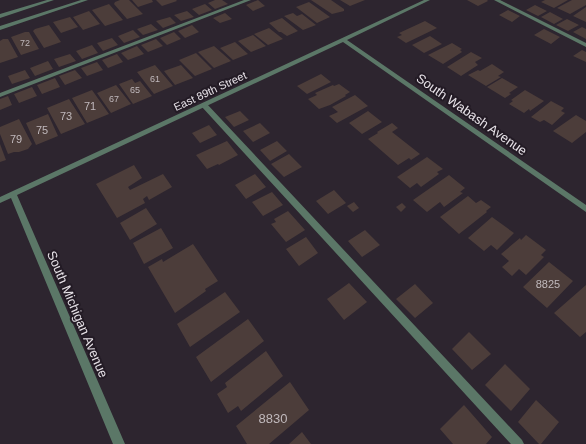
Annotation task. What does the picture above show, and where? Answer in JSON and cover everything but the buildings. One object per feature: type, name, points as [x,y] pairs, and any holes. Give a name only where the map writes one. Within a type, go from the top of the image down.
[{"type":"street","points":[[0,16],[52,0]]},
{"type":"street","points":[[0,28],[86,0]]},
{"type":"street","points":[[0,95],[249,0]]},
{"type":"street","name":"East 89th Street","points":[[0,200],[428,0]]},
{"type":"street","points":[[496,0],[586,45]]},
{"type":"street","name":"South Wabash Avenue","points":[[344,40],[586,209]]},
{"type":"street","points":[[204,105],[518,444]]},
{"type":"street","name":"South Michigan Avenue","points":[[13,194],[119,444]]}]
